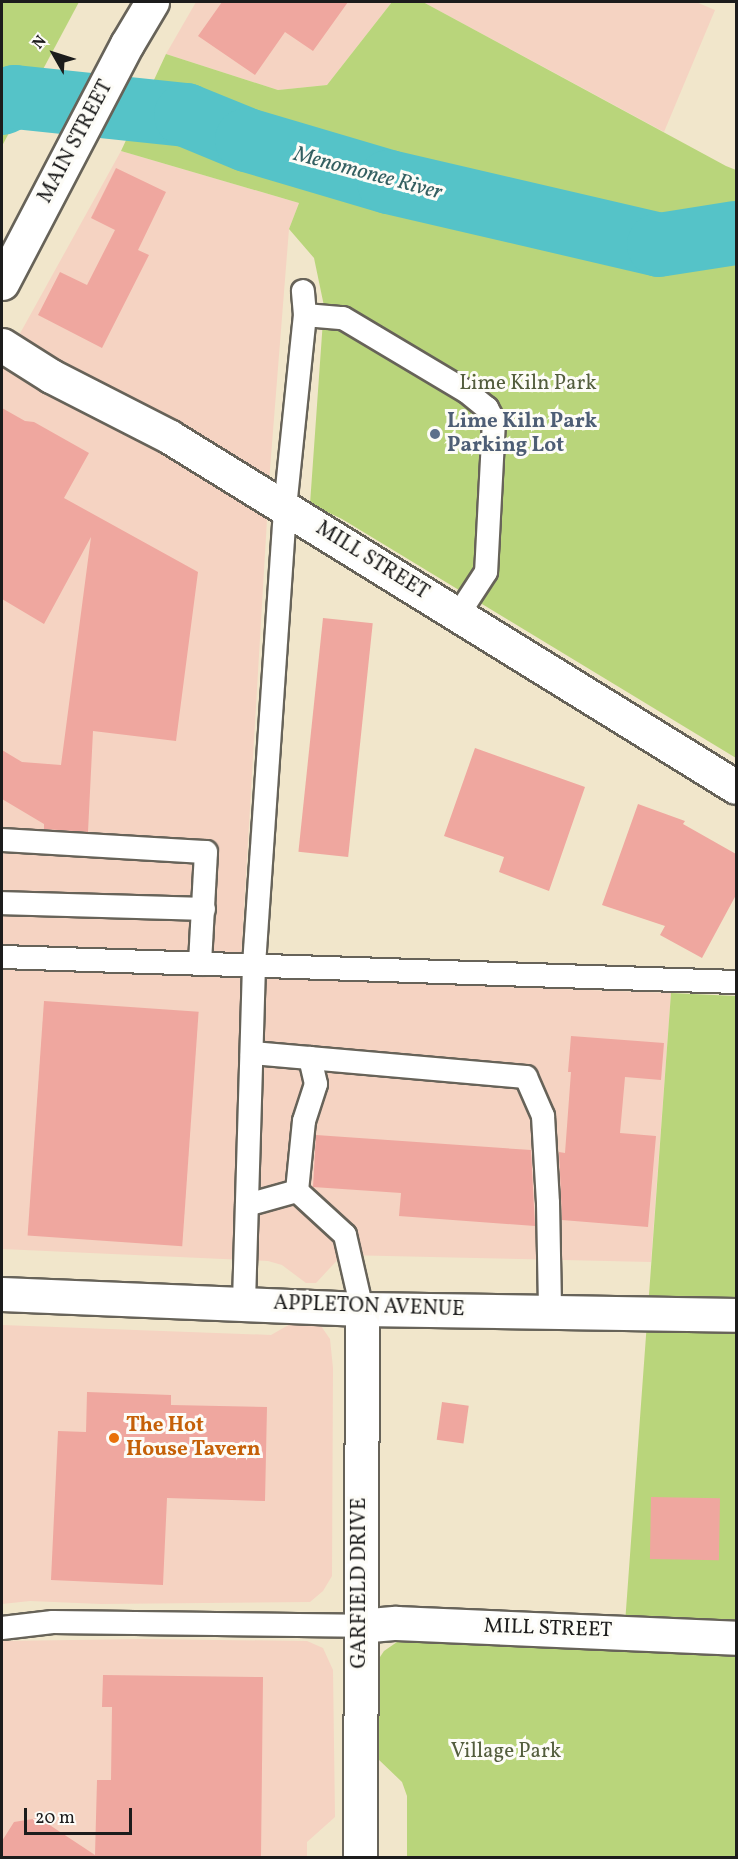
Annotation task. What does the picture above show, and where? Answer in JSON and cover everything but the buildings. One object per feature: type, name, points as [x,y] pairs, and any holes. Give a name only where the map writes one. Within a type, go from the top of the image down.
[{"type":"street","name":"MAIN STREET","points":[[2,283],[127,44],[152,2]]},
{"type":"street","name":"MILL STREET","points":[[2,345],[51,376],[170,437],[736,787]]},
{"type":"street","name":"APPLETON AVENUE","points":[[2,1294],[244,1302],[362,1309],[736,1315]]},
{"type":"street","name":"GARFIELD DRIVE","points":[[360,1857],[359,1626],[362,1309]]},
{"type":"street","name":"MILL STREET","points":[[359,1626],[396,1623],[736,1638]]},
{"type":"lane","points":[[244,1302],[254,965],[285,508],[305,315],[303,291]]},
{"type":"lane","points":[[305,315],[343,318],[467,392],[487,408],[494,421],[486,572],[458,615]]},
{"type":"lane","points":[[2,840],[206,852],[200,964]]},
{"type":"lane","points":[[2,903],[204,909]]},
{"type":"lane","points":[[2,957],[736,982]]},
{"type":"lane","points":[[252,1053],[526,1077],[543,1116],[548,1203],[550,1312]]},
{"type":"lane","points":[[297,1191],[304,1121],[316,1084],[310,1058]]},
{"type":"lane","points":[[247,1205],[297,1191]]},
{"type":"lane","points":[[297,1191],[345,1235],[362,1309]]},
{"type":"lane","points":[[2,1628],[53,1622],[359,1626]]},
{"type":"shaded area","points":[[196,2],[392,2],[327,85],[278,90],[166,54]]},
{"type":"shaded area","points":[[423,2],[696,2],[715,10],[664,132]]},
{"type":"shaded area","points":[[121,151],[299,203],[289,229],[270,469],[240,977],[671,993],[651,1262],[342,1255],[316,1283],[306,1283],[282,1265],[268,1261],[2,1249],[2,366]]},
{"type":"shaded area","points":[[299,1319],[310,1320],[321,1326],[330,1339],[333,1368],[332,1576],[323,1591],[310,1602],[101,1604],[30,1601],[2,1604],[2,1325],[271,1335]]},
{"type":"shaded area","points":[[143,1639],[307,1641],[323,1648],[333,1670],[335,1817],[307,1842],[307,1857],[2,1858],[2,1641]]},
{"type":"green space","points":[[2,2],[79,2],[2,146]]},
{"type":"green space","name":"Lime Kiln Park","points":[[392,2],[423,2],[736,170],[736,758],[342,519],[310,504],[324,306],[314,258],[289,229],[299,203],[121,151],[166,54],[278,90],[327,85]]},
{"type":"green space","name":"Village Park","points":[[671,993],[736,996],[736,1857],[407,1857],[407,1796],[402,1782],[377,1758],[372,1687],[376,1663],[384,1651],[397,1642],[623,1651]]},
{"type":"waterway","name":"Menomonee River","points":[[2,103],[15,97],[186,115],[247,140],[389,182],[659,245],[736,233]]},
{"type":"place","name":"Lime Kiln Park Parking Lot","points":[[435,434]]},
{"type":"place","name":"The Hot House Tavern","points":[[114,1438]]}]
